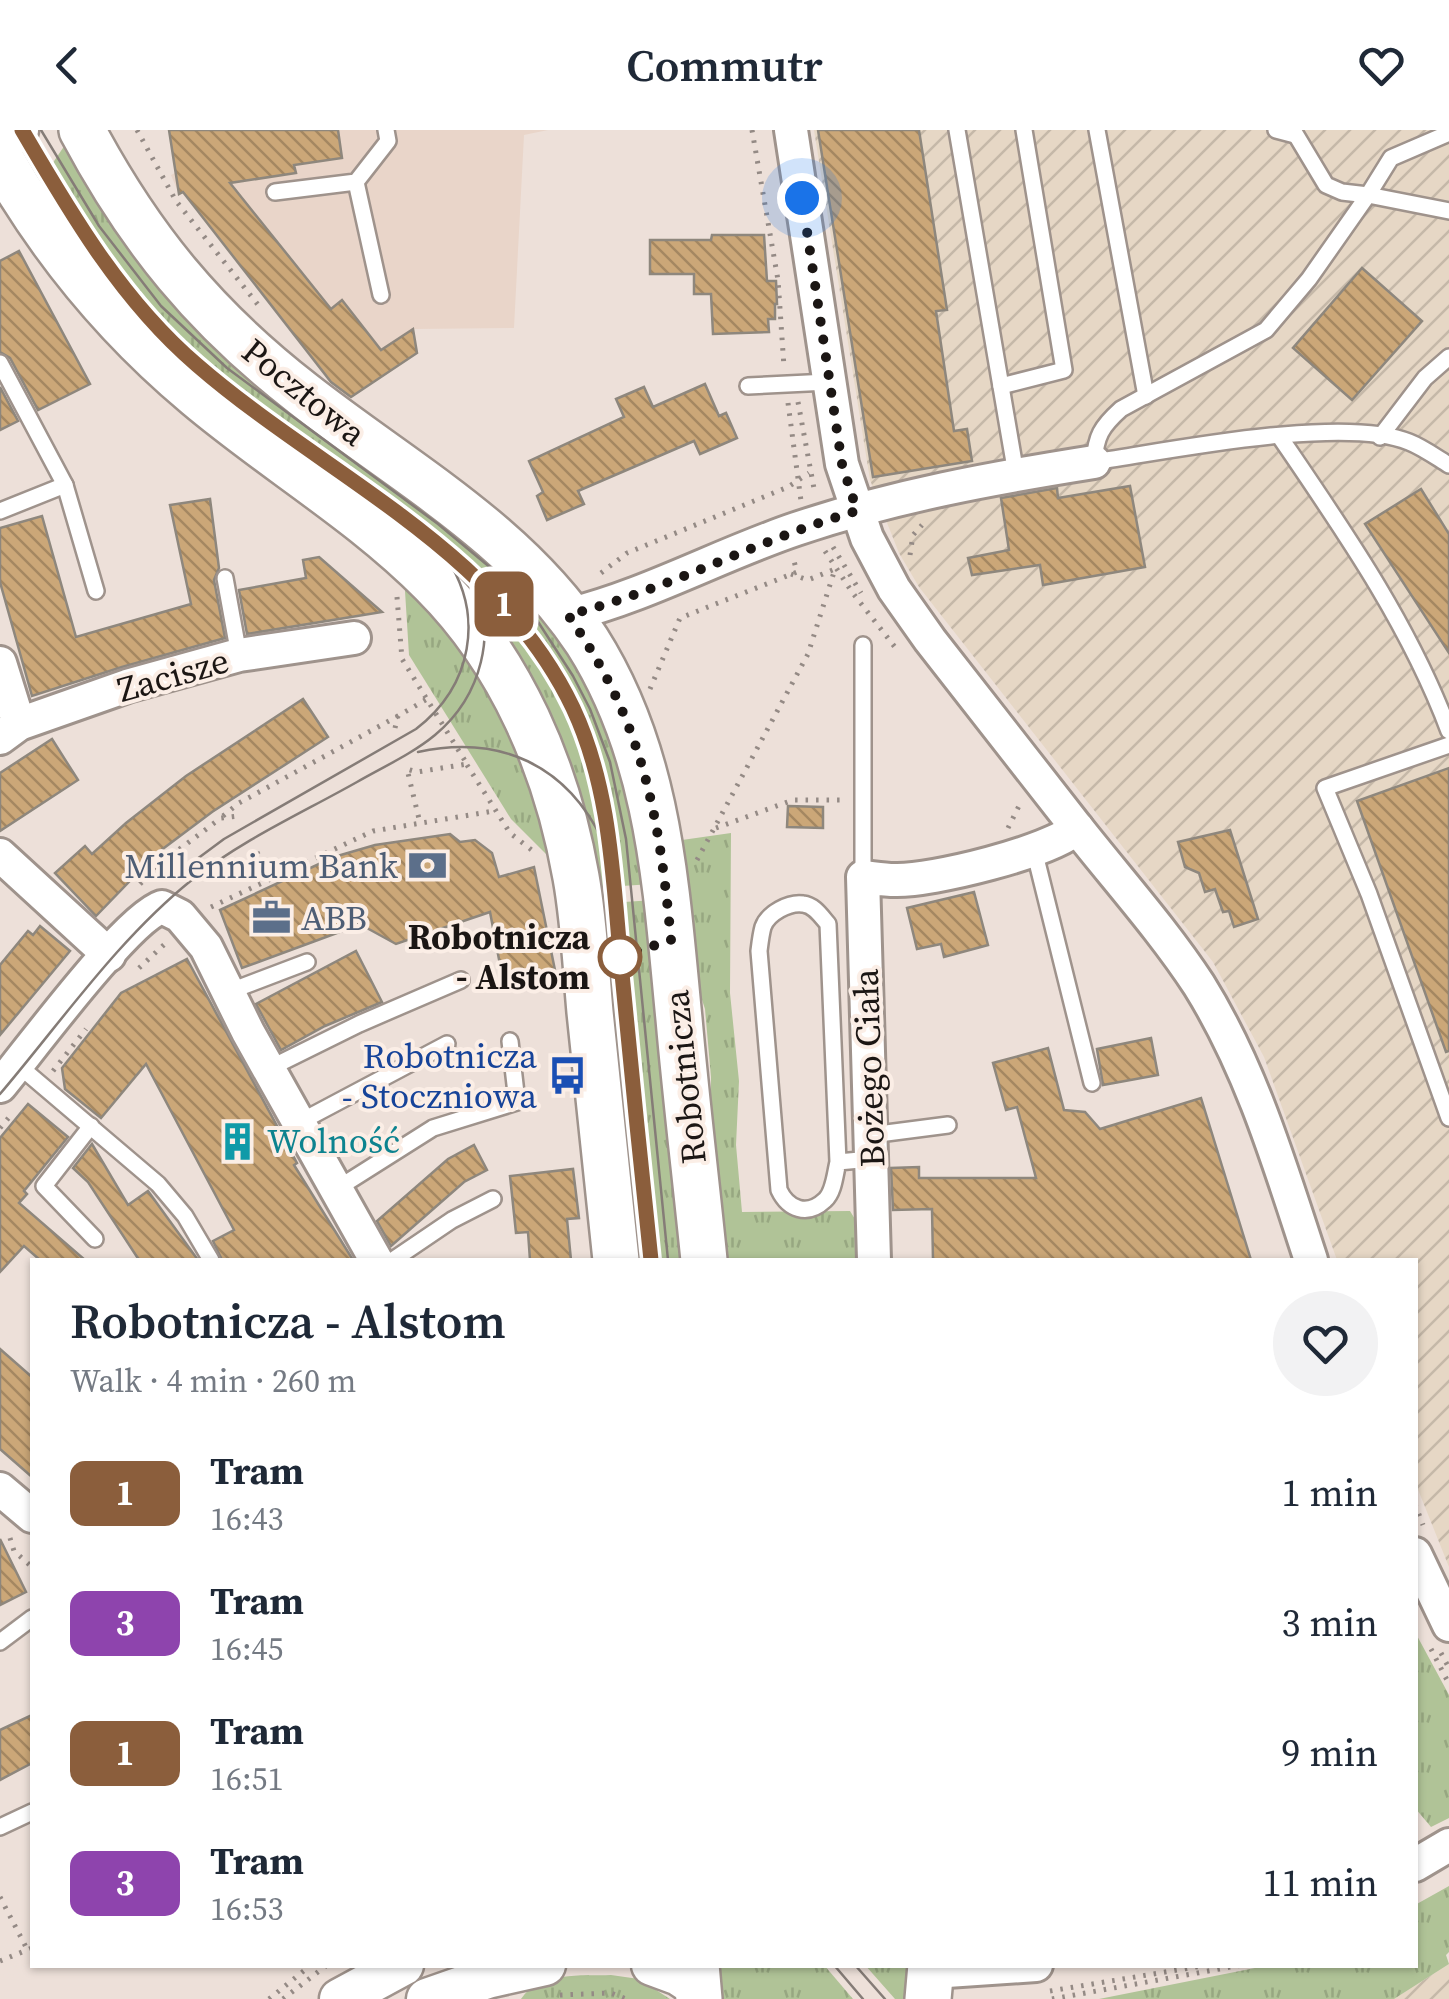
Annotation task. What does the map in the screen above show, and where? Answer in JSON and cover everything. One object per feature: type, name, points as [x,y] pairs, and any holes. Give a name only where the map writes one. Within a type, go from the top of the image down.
[{"type":"main road","name":"Pocztowa","points":[[82,130],[142,232],[188,290],[226,328],[299,392],[500,542],[568,615]]},
{"type":"main road","name":"Pocztowa","points":[[0,158],[68,261],[148,352],[223,416],[349,509],[435,584],[486,648],[520,704],[557,792],[577,882],[616,1258]]},
{"type":"main road","name":"Robotnicza","points":[[568,615],[615,692],[638,748],[654,806],[704,1258]]},
{"type":"street","points":[[0,144],[18,130]]},
{"type":"street","points":[[791,130],[842,464],[880,565],[1074,831],[1174,950],[1220,1023],[1262,1114],[1311,1258]]},
{"type":"street","points":[[568,615],[815,534],[857,511],[940,488],[1094,462]]},
{"type":"street","name":"Zacisze","points":[[10,731],[126,686],[240,655],[354,638]]},
{"type":"street","points":[[0,663],[10,731]]},
{"type":"street","points":[[863,877],[913,879],[1048,846],[1074,831]]},
{"type":"street","points":[[0,855],[122,963]]},
{"type":"street","name":"Bożego Ciała","points":[[863,877],[874,1258]]},
{"type":"street","points":[[19,1077],[122,963],[150,910],[162,906],[184,919],[206,947],[268,1069],[375,1258]]},
{"type":"street","points":[[0,1489],[30,1514]]},
{"type":"street","points":[[1418,1560],[1449,1625]]},
{"type":"street","points":[[1418,1862],[1449,1845]]},
{"type":"street","points":[[340,1999],[398,1968]]},
{"type":"street","points":[[406,1968],[423,1999],[532,1968]]},
{"type":"street","points":[[660,1968],[697,1984]]},
{"type":"street","points":[[930,1979],[1046,1985]]},
{"type":"lane","points":[[275,192],[356,182],[388,142],[386,130]]},
{"type":"lane","points":[[957,130],[1016,474]]},
{"type":"lane","points":[[1001,386],[1064,370],[1024,130]]},
{"type":"lane","points":[[1097,130],[1146,396]]},
{"type":"lane","points":[[1276,130],[1294,132],[1326,185],[1342,192],[1449,211]]},
{"type":"lane","points":[[1449,132],[1391,158],[1309,279],[1266,330],[1120,409],[1096,437],[1094,462],[1280,437],[1354,432],[1407,441],[1449,464]]},
{"type":"lane","points":[[356,182],[381,295]]},
{"type":"lane","points":[[1380,436],[1425,378],[1449,356]]},
{"type":"lane","points":[[0,363],[65,485],[96,591]]},
{"type":"lane","points":[[748,386],[828,382]]},
{"type":"lane","points":[[1280,437],[1362,556],[1428,674],[1449,731]]},
{"type":"lane","points":[[0,512],[65,485]]},
{"type":"lane","points":[[226,578],[240,655]]},
{"type":"lane","points":[[862,645],[863,877]]},
{"type":"lane","points":[[1449,745],[1325,788],[1369,894],[1449,1118]]},
{"type":"lane","points":[[1023,853],[1092,1083]]},
{"type":"lane","points":[[803,904],[815,908],[828,924],[838,1162],[826,1200],[809,1209],[793,1209],[785,1202],[779,1190],[759,951],[764,923],[774,912],[788,906],[803,904]]},
{"type":"lane","points":[[228,992],[307,962]]},
{"type":"lane","points":[[268,1069],[358,1024],[461,980]]},
{"type":"lane","points":[[335,1190],[433,1128],[517,1102],[510,1042]]},
{"type":"lane","points":[[298,1123],[447,1044]]},
{"type":"lane","points":[[19,1077],[90,1126],[158,1184],[185,1216],[210,1258]]},
{"type":"lane","points":[[838,1162],[871,1147],[948,1125]]},
{"type":"lane","points":[[90,1126],[44,1186],[95,1239]]},
{"type":"lane","points":[[395,1258],[452,1220],[493,1200]]},
{"type":"lane","points":[[0,1642],[30,1620]]},
{"type":"lane","points":[[0,1828],[30,1813]]},
{"type":"path","points":[[752,130],[778,280],[800,500],[835,569],[911,654]]},
{"type":"path","points":[[602,573],[627,553],[809,473]]},
{"type":"path","points":[[910,560],[914,534],[927,522]]},
{"type":"path","points":[[643,706],[680,618],[797,572],[791,553],[815,534]]},
{"type":"path","points":[[791,574],[808,580],[835,569]]},
{"type":"path","points":[[695,863],[808,654],[835,569]]},
{"type":"path","points":[[854,590],[876,622]]},
{"type":"path","points":[[139,885],[161,863],[239,804],[427,698],[494,811],[510,832],[541,858]]},
{"type":"path","points":[[395,728],[398,716]]},
{"type":"path","points":[[420,823],[407,769],[416,772],[467,764]]},
{"type":"path","points":[[1022,799],[1025,812],[1008,839],[1023,853]]},
{"type":"path","points":[[715,829],[793,800],[862,800]]},
{"type":"path","points":[[122,963],[184,919],[372,831],[494,811]]},
{"type":"path","points":[[221,818],[238,816]]},
{"type":"path","points":[[256,852],[270,880]]},
{"type":"path","points":[[0,1128],[19,1077],[56,1069],[88,1027]]},
{"type":"path","points":[[0,1896],[30,1949],[0,1961]]},
{"type":"path","points":[[294,1968],[311,1999]]},
{"type":"path","points":[[269,1999],[307,1968]]},
{"type":"path","points":[[283,1999],[322,1968]]},
{"type":"path","points":[[1046,1985],[1184,1968]]},
{"type":"path","points":[[1046,1985],[1213,1968]]},
{"type":"path","points":[[611,1993],[626,1999]]},
{"type":"shaded area","points":[[169,130],[548,130],[524,135],[514,328],[414,329],[417,353],[346,401],[183,193],[179,194],[171,175],[175,173]]},
{"type":"shaded area","points":[[814,130],[1449,130],[1449,1567],[1418,1490],[1418,1258],[1336,1258],[1264,1057],[1213,962],[919,587],[899,553],[870,480]]},
{"type":"shaded area","points":[[1449,1964],[1449,1999],[1394,1999]]},
{"type":"green space","points":[[65,145],[511,571],[596,685],[652,884],[592,888],[540,711],[178,360],[35,189]]},
{"type":"green space","points":[[404,575],[438,610],[530,757],[551,859],[511,819],[409,655]]},
{"type":"green space","points":[[731,833],[730,993],[739,1081],[736,1145],[742,1212],[850,1211],[861,1229],[861,1258],[718,1258],[710,1187],[711,1077],[705,1009],[690,963],[675,841]]},
{"type":"green space","points":[[654,900],[690,1258],[631,1258],[594,904]]},
{"type":"green space","points":[[1418,1638],[1449,1695],[1449,1818],[1431,1827],[1418,1812]]},
{"type":"green space","points":[[1449,1886],[1449,1964],[1394,1999],[1099,1999],[1255,1968],[1418,1968],[1418,1903]]},
{"type":"green space","points":[[720,1968],[827,1968],[853,1999],[723,1999]]},
{"type":"green space","points":[[868,1968],[911,1968],[911,1999],[895,1999]]},
{"type":"green space","points":[[611,1975],[639,1979],[670,1999],[521,1999],[550,1979]]},
{"type":"building","points":[[169,130],[338,130],[342,158],[294,165],[296,173],[230,183],[331,309],[342,300],[381,350],[413,329],[417,353],[351,397],[331,382],[183,192],[179,194]]},
{"type":"building","points":[[818,130],[919,130],[947,310],[936,311],[954,431],[967,429],[972,461],[873,477]]},
{"type":"building","points":[[712,235],[764,235],[767,281],[776,281],[775,319],[768,319],[769,332],[713,334],[711,294],[694,294],[694,274],[650,274],[650,240],[711,240]]},
{"type":"building","points":[[19,251],[90,384],[38,410],[10,358],[0,352],[0,261]]},
{"type":"building","points":[[1362,268],[1422,321],[1352,400],[1293,348]]},
{"type":"building","points":[[705,384],[719,416],[726,413],[737,438],[700,454],[694,441],[578,491],[584,504],[547,520],[537,496],[543,492],[529,461],[624,417],[616,399],[644,387],[653,407]]},
{"type":"building","points":[[0,387],[18,421],[0,430]]},
{"type":"building","points":[[1130,486],[1145,567],[1043,585],[1040,565],[972,575],[968,558],[1009,550],[1001,498],[1057,488],[1058,498]]},
{"type":"building","points":[[1421,489],[1449,534],[1449,653],[1365,524]]},
{"type":"building","points":[[210,499],[219,568],[214,580],[225,638],[32,696],[0,582],[0,528],[42,516],[76,637],[191,604],[170,505]]},
{"type":"building","points":[[319,557],[382,612],[247,634],[239,590],[306,578],[303,560]]},
{"type":"building","points":[[303,699],[328,737],[212,812],[156,854],[96,916],[55,873],[85,846],[92,854],[186,776]]},
{"type":"building","points":[[52,739],[78,780],[0,831],[0,773]]},
{"type":"building","points":[[1449,768],[1449,1051],[1446,1052],[1357,801]]},
{"type":"building","points":[[788,806],[823,807],[823,828],[787,827]]},
{"type":"building","points":[[1230,830],[1258,919],[1234,927],[1229,911],[1223,912],[1215,889],[1205,892],[1199,873],[1185,867],[1178,842]]},
{"type":"building","points":[[450,834],[460,842],[475,840],[492,853],[499,877],[534,867],[557,980],[505,991],[490,912],[396,944],[334,910],[345,930],[242,968],[220,910],[334,857],[375,845]]},
{"type":"building","points":[[974,892],[988,945],[944,957],[941,944],[917,949],[907,908]]},
{"type":"building","points":[[40,926],[70,951],[0,1035],[0,965],[28,931],[33,935]]},
{"type":"building","points":[[356,951],[382,1002],[281,1050],[256,1004]]},
{"type":"building","points":[[187,959],[297,1163],[294,1165],[352,1258],[221,1258],[213,1241],[234,1230],[146,1064],[101,1118],[65,1089],[62,1068],[121,993]]},
{"type":"building","points":[[1151,1038],[1158,1075],[1103,1085],[1097,1049]]},
{"type":"building","points":[[1048,1048],[1064,1110],[1085,1112],[1100,1129],[1201,1098],[1250,1258],[933,1258],[932,1209],[893,1210],[891,1168],[919,1167],[919,1178],[1036,1178],[1017,1107],[1006,1110],[993,1063]]},
{"type":"building","points":[[28,1104],[68,1137],[24,1191],[27,1194],[19,1203],[83,1258],[38,1258],[24,1246],[0,1272],[0,1138]]},
{"type":"building","points":[[92,1144],[128,1205],[148,1191],[197,1258],[138,1258],[88,1182],[73,1168]]},
{"type":"building","points":[[474,1145],[487,1170],[464,1182],[391,1246],[377,1221],[448,1159]]},
{"type":"building","points":[[573,1169],[579,1218],[567,1219],[571,1258],[530,1258],[528,1232],[516,1233],[510,1176]]},
{"type":"building","points":[[0,1349],[30,1375],[30,1475],[0,1449]]},
{"type":"building","points":[[0,1539],[26,1592],[0,1605]]},
{"type":"building","points":[[30,1716],[30,1764],[0,1780],[0,1730]]},
{"type":"tram line","points":[[22,130],[100,255],[170,340],[247,405],[454,558],[500,602],[540,652],[573,708],[596,772],[609,839],[651,1258]]},
{"type":"tram line","name":"1","points":[[22,130],[84,233],[129,294],[170,340],[238,399],[474,574],[526,632],[572,706],[601,790],[610,849],[651,1258]]},
{"type":"tram line","points":[[41,130],[99,226],[161,306],[227,368],[438,524],[498,574],[533,614],[573,676],[610,762],[626,839],[668,1258]]},
{"type":"tram line","points":[[193,862],[224,839],[416,729],[435,712],[450,692],[467,649],[466,603],[446,557]]},
{"type":"tram line","points":[[0,1094],[115,954],[193,879],[252,839],[407,754],[451,719],[464,701],[481,662],[484,620],[475,577]]},
{"type":"tram line","points":[[418,752],[476,748],[528,761],[570,792],[603,841]]},
{"type":"tram line","points":[[837,1968],[863,1999]]},
{"type":"tram line","points":[[858,1968],[885,1999]]},
{"type":"place","name":"Millennium Bank","points":[[428,866]]},
{"type":"place","name":"ABB","points":[[271,918]]},
{"type":"place","name":"Robotnicza - Alstom","points":[[620,957]]},
{"type":"place","name":"Robotnicza - Stoczniowa","points":[[567,1076]]},
{"type":"place","name":"Wolność","points":[[237,1141]]},
{"type":"route","points":[[620,957],[671,940],[660,838],[628,722],[602,667],[568,615],[598,608],[796,529],[857,511],[842,464],[802,198]]}]
